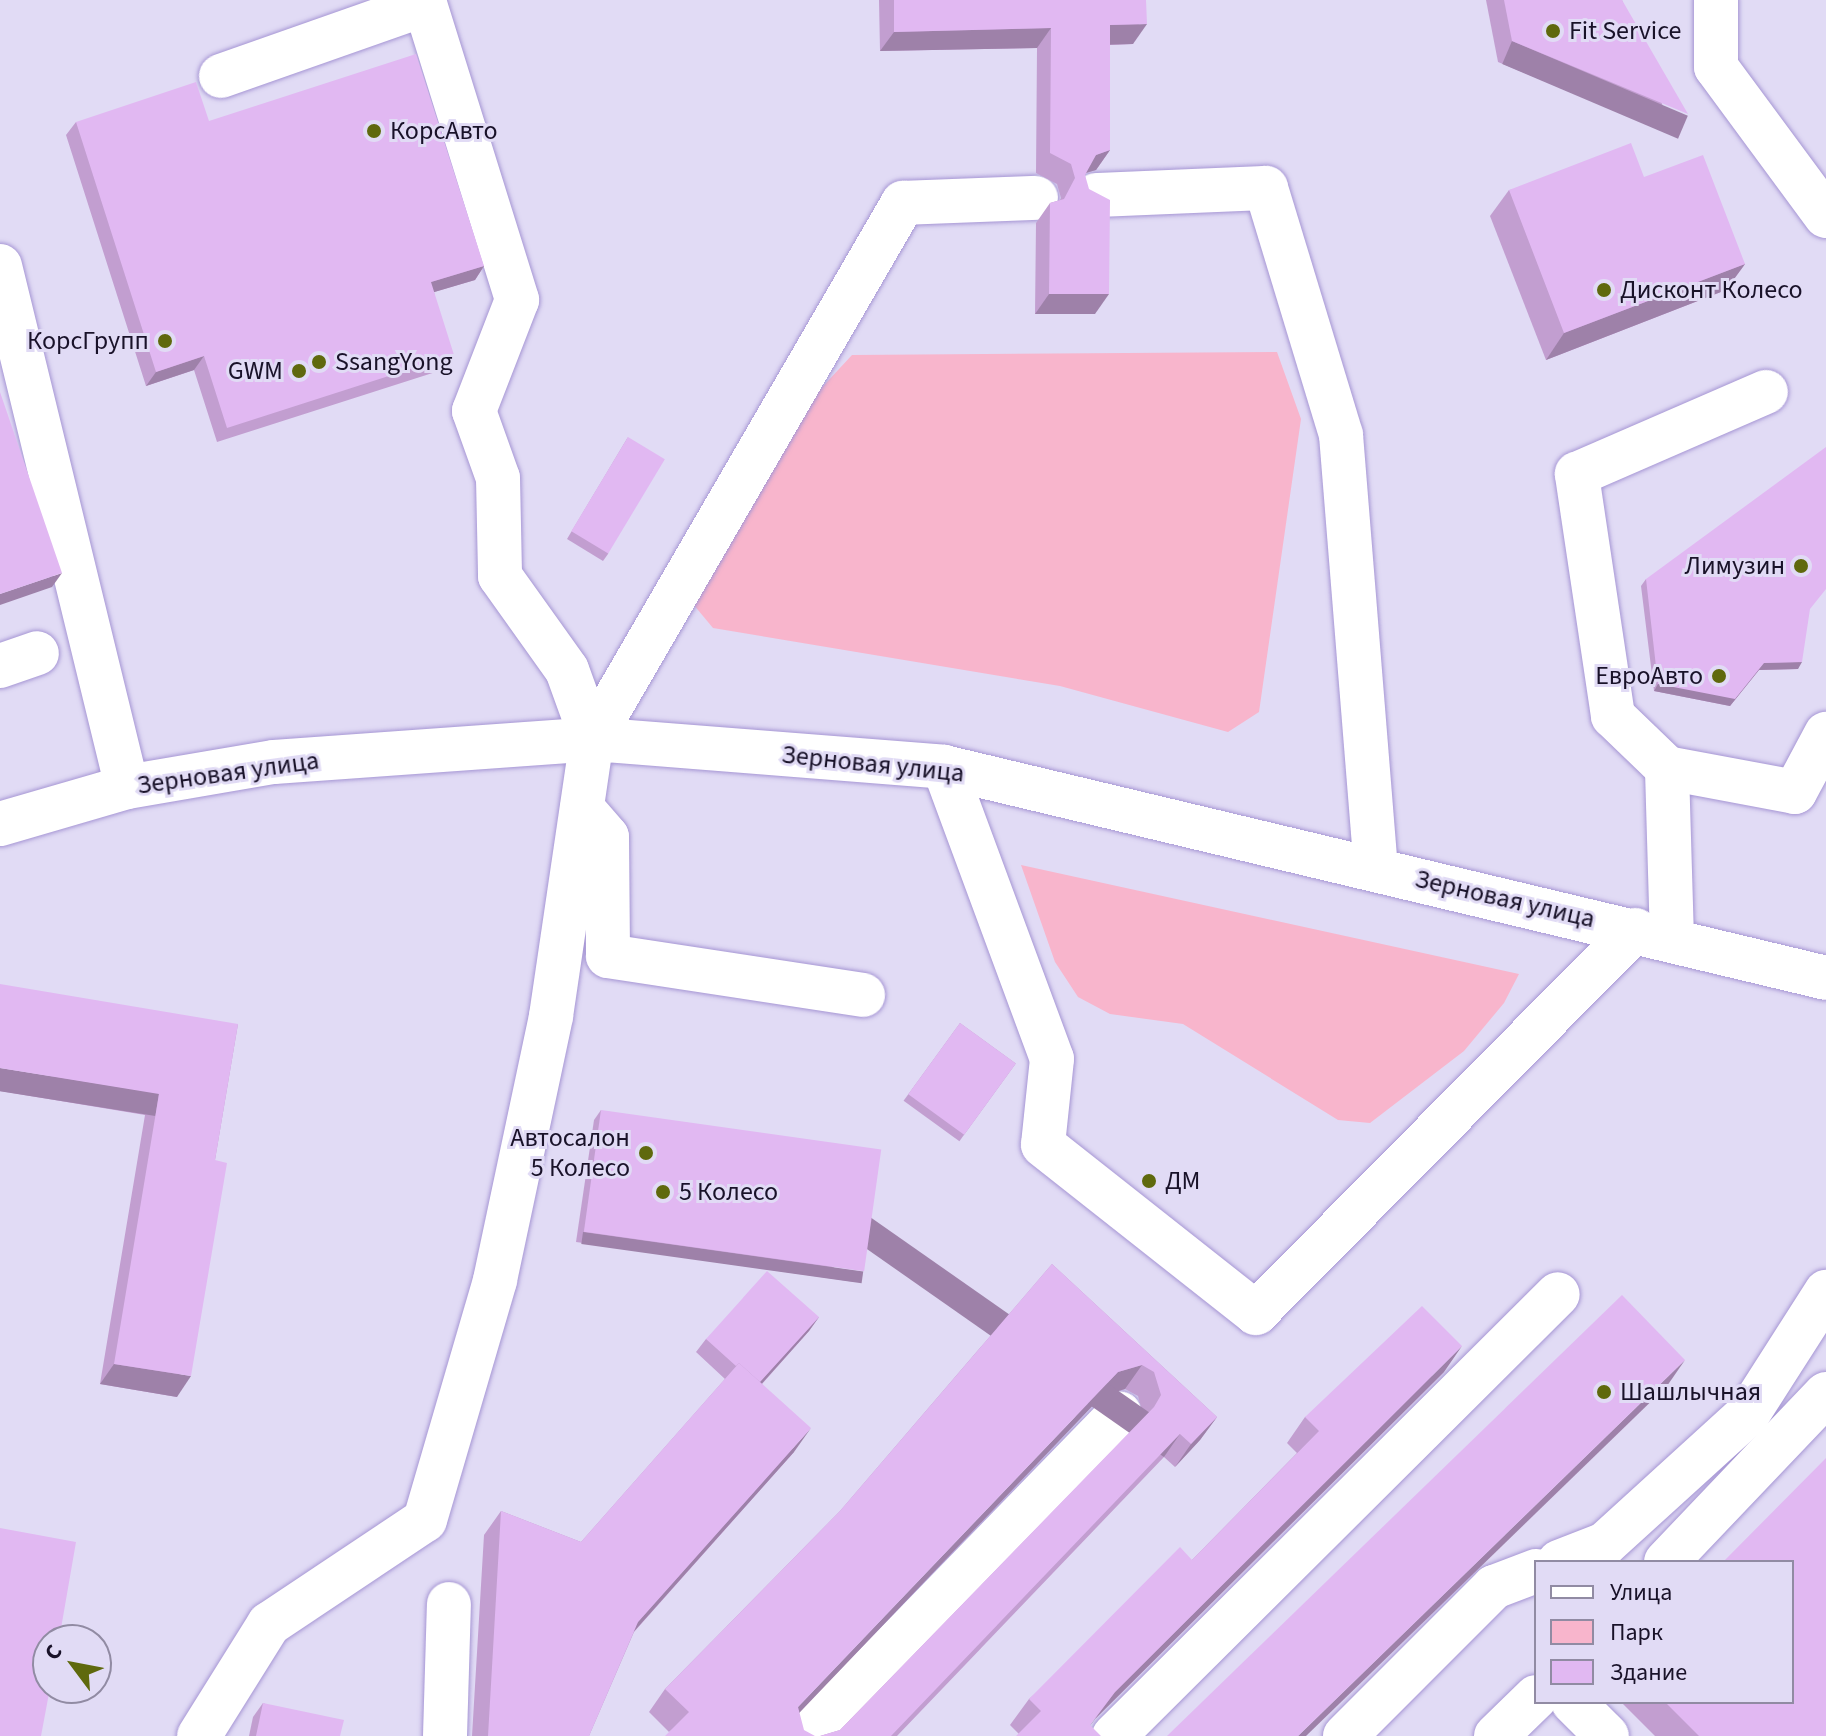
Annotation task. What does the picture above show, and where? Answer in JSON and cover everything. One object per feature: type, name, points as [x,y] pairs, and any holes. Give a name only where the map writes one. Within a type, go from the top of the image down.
[{"type":"main road","points":[[1716,0],[1716,67],[1826,216]]},
{"type":"main road","points":[[221,76],[425,4],[517,300],[474,411],[498,478],[500,576],[567,670],[592,739]]},
{"type":"main road","points":[[1096,195],[1266,188],[1341,435],[1376,868]]},
{"type":"main road","points":[[199,1736],[269,1624],[425,1520],[495,1280],[551,1016],[592,739],[903,203],[1036,198]]},
{"type":"main road","points":[[0,266],[127,787]]},
{"type":"main road","points":[[1766,392],[1577,474],[1613,716],[1667,768],[1795,792],[1826,734]]},
{"type":"main road","name":"Зерновая улица","points":[[0,824],[127,787],[274,762],[592,739],[944,767],[1826,978]]},
{"type":"main road","points":[[944,767],[1052,1059],[1043,1145],[1256,1313],[1654,935],[1667,768]]},
{"type":"main road","points":[[582,808],[607,837],[608,956],[863,995]]},
{"type":"main road","points":[[1660,1560],[1826,1292]]},
{"type":"main road","points":[[1114,1736],[1558,1294]]},
{"type":"main road","points":[[1668,1560],[1826,1394]]},
{"type":"main road","points":[[806,1736],[1120,1413]]},
{"type":"main road","points":[[1564,1560],[1605,1544],[1748,1414]]},
{"type":"main road","points":[[1345,1736],[1494,1587],[1534,1572]]},
{"type":"main road","points":[[445,1736],[449,1604]]},
{"type":"main road","points":[[1496,1736],[1534,1699]]},
{"type":"main road","points":[[1575,1704],[1607,1736]]},
{"type":"green space","points":[[1277,352],[1301,419],[1259,712],[1228,732],[1060,686],[713,628],[693,604],[801,410],[852,355]]},
{"type":"green space","points":[[1021,865],[1519,974],[1504,1003],[1464,1051],[1370,1123],[1338,1120],[1183,1024],[1110,1014],[1078,997],[1055,962]]},
{"type":"building","points":[[894,0],[1146,0],[1147,24],[1110,25],[1110,150],[1096,155],[1085,175],[1089,189],[1110,200],[1109,294],[1049,294],[1050,203],[1064,199],[1075,178],[1071,164],[1050,153],[1051,28],[894,32]]},
{"type":"building","points":[[1504,0],[1622,0],[1688,114],[1512,41]]},
{"type":"building","points":[[416,54],[484,266],[431,282],[454,355],[227,428],[204,356],[156,372],[76,122],[196,82],[209,121]]},
{"type":"building","points":[[1631,143],[1644,177],[1703,155],[1745,264],[1564,333],[1509,190]]},
{"type":"building","points":[[0,392],[62,573],[0,594]]},
{"type":"building","points":[[628,437],[665,459],[608,553],[571,531]]},
{"type":"building","points":[[1826,447],[1826,589],[1810,609],[1802,662],[1764,663],[1735,699],[1658,684],[1646,579]]},
{"type":"building","points":[[0,984],[238,1024],[215,1160],[227,1163],[191,1376],[114,1364],[159,1094],[0,1068]]},
{"type":"building","points":[[960,1023],[1016,1064],[964,1135],[908,1094]]},
{"type":"building","points":[[601,1110],[881,1149],[864,1271],[584,1232]]},
{"type":"building","points":[[1052,1264],[1217,1417],[1191,1444],[1180,1434],[891,1736],[820,1736],[840,1730],[1154,1407],[1161,1395],[1154,1372],[1142,1365],[1118,1372],[798,1707],[804,1730],[815,1736],[665,1736],[689,1712],[665,1689],[840,1511]]},
{"type":"building","points":[[767,1271],[819,1317],[760,1382],[739,1363],[736,1366],[706,1339]]},
{"type":"building","points":[[1622,1295],[1685,1360],[1298,1736],[1167,1736]]},
{"type":"building","points":[[1422,1306],[1462,1346],[1115,1692],[1090,1725],[1101,1736],[1016,1736],[1041,1711],[1029,1699],[1180,1547],[1192,1560],[1319,1431],[1305,1417]]},
{"type":"building","points":[[739,1363],[811,1428],[638,1622],[589,1736],[488,1736],[501,1511],[581,1542]]},
{"type":"building","points":[[1826,1458],[1826,1736],[1699,1736],[1667,1704],[1794,1704],[1794,1560],[1725,1560]]},
{"type":"building","points":[[0,1528],[76,1542],[62,1624],[32,1624],[32,1704],[47,1704],[41,1736],[0,1736]]},
{"type":"building","points":[[263,1703],[344,1720],[340,1736],[256,1736]]},
{"type":"place","name":"Fit Service","points":[[1553,31]]},
{"type":"place","name":"КорсАвто","points":[[374,131]]},
{"type":"place","name":"Дисконт Колесо","points":[[1604,290]]},
{"type":"place","name":"КорсГрупп","points":[[165,341]]},
{"type":"place","name":"SsangYong","points":[[319,362]]},
{"type":"place","name":"GWM","points":[[299,371]]},
{"type":"place","name":"Лимузин","points":[[1801,566]]},
{"type":"place","name":"ЕвроАвто","points":[[1719,676]]},
{"type":"place","name":"Автосалон 5 Колесо","points":[[646,1153]]},
{"type":"place","name":"ДМ","points":[[1149,1181]]},
{"type":"place","name":"5 Колесо","points":[[663,1192]]},
{"type":"place","name":"Шашлычная","points":[[1604,1392]]}]
